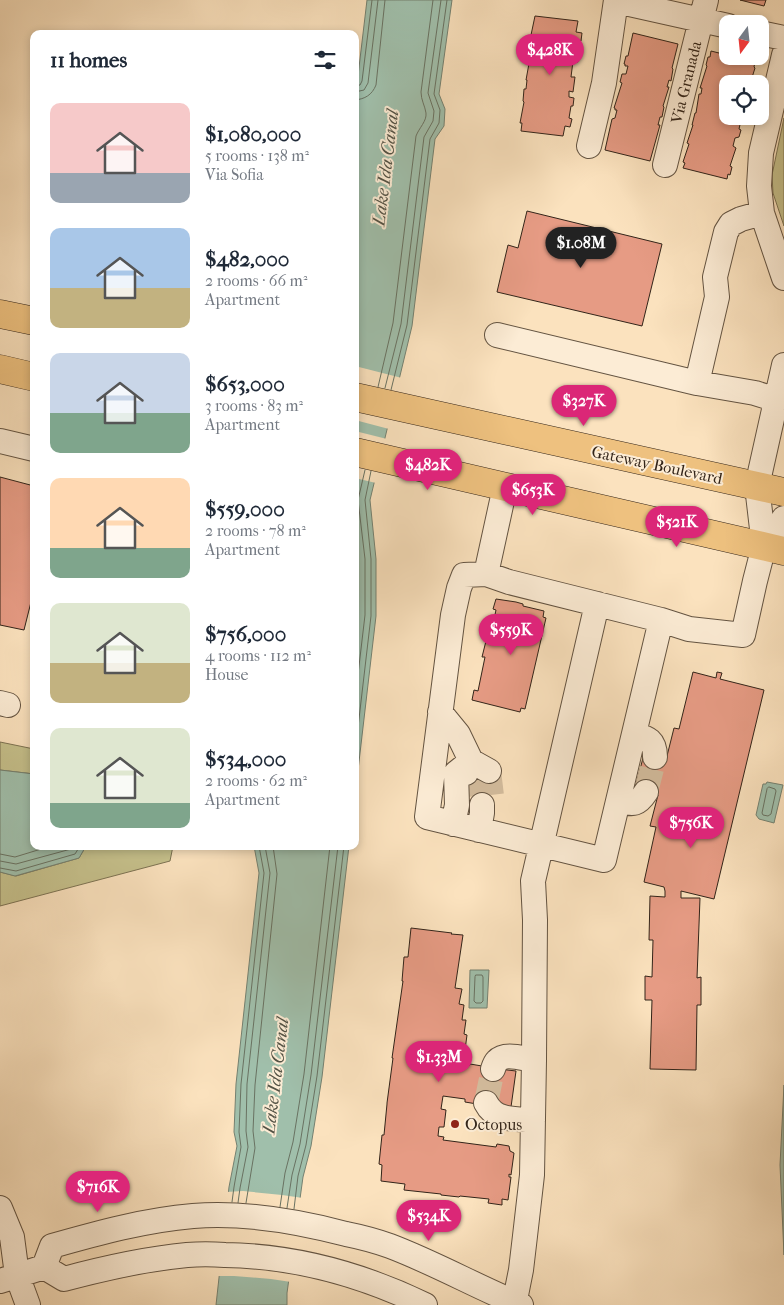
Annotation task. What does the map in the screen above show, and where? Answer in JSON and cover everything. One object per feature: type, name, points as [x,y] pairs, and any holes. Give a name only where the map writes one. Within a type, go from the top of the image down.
[{"type":"main road","points":[[0,314],[30,320]]},
{"type":"main road","points":[[0,369],[30,376]]},
{"type":"main road","name":"Gateway Boulevard","points":[[359,398],[784,492]]},
{"type":"main road","points":[[359,453],[774,549]]},
{"type":"street","points":[[589,146],[604,83],[616,0],[703,10],[719,20]]},
{"type":"street","name":"Via Granada","points":[[665,164],[703,10]]},
{"type":"street","points":[[769,35],[784,38]]},
{"type":"street","points":[[784,54],[761,153],[759,186],[762,213],[784,278]]},
{"type":"street","points":[[697,383],[717,297],[715,277],[726,232],[731,224],[762,213]]},
{"type":"street","points":[[497,335],[697,383],[755,393],[777,400]]},
{"type":"street","points":[[774,549],[757,486],[784,364]]},
{"type":"street","points":[[0,441],[30,448]]},
{"type":"street","points":[[486,574],[505,487]]},
{"type":"street","points":[[662,620],[604,860],[540,845],[481,811],[453,824],[427,817],[453,615],[464,575],[486,574],[509,582],[662,620],[689,629],[743,635],[756,575],[774,549],[784,518]]},
{"type":"street","points":[[44,1267],[52,1246],[104,1231],[192,1216],[241,1216],[279,1220],[327,1229],[390,1246],[516,1304],[532,1175],[535,920],[533,880],[597,604]]},
{"type":"street","points":[[440,712],[458,734],[476,769],[456,773],[457,806],[453,824]]},
{"type":"street","points":[[634,734],[647,738],[652,743],[655,757]]},
{"type":"street","points":[[618,801],[635,804],[639,802],[646,792]]},
{"type":"street","points":[[493,1068],[497,1061],[503,1057],[534,1060]]},
{"type":"street","points":[[486,1103],[500,1117],[533,1120]]},
{"type":"street","points":[[0,1208],[12,1237],[8,1278]]},
{"type":"street","points":[[0,1255],[8,1278],[28,1305]]},
{"type":"street","points":[[8,1278],[44,1267],[64,1279],[121,1264],[146,1260],[188,1255],[236,1255],[274,1258],[322,1267],[403,1294],[425,1305]]},
{"type":"shaded area","points":[[784,118],[784,226],[773,193],[772,175]]},
{"type":"shaded area","points":[[0,742],[30,748],[30,774],[0,770]]},
{"type":"shaded area","points":[[84,850],[172,850],[170,861],[0,906],[0,872],[16,876],[79,858]]},
{"type":"water","name":"Lake Ida Canal","points":[[367,0],[452,0],[439,94],[445,109],[444,126],[435,139],[412,326],[370,500],[376,559],[376,616],[359,762],[359,67]]},
{"type":"water","points":[[0,770],[30,774],[30,850],[84,850],[79,858],[15,876],[0,872]]},
{"type":"water","points":[[767,782],[783,785],[774,823],[759,819],[756,815],[763,784]]},
{"type":"water","name":"Lake Ida Canal","points":[[255,850],[349,850],[322,1077],[311,1146],[303,1177],[287,1305],[216,1305],[229,1187],[237,1146],[234,1132],[236,1084],[259,873]]},
{"type":"water","points":[[470,970],[489,970],[487,1008],[469,1008]]},
{"type":"water","points":[[784,1085],[784,1255],[780,1165]]},
{"type":"pier","points":[[359,367],[402,378],[389,429],[359,421]]},
{"type":"pier","points":[[359,432],[387,439],[376,483],[359,479]]},
{"type":"pier","points":[[243,1191],[303,1198],[291,1282],[217,1276],[226,1192]]},
{"type":"building","points":[[740,0],[766,0],[764,6]]},
{"type":"building","points":[[535,16],[578,21],[576,32],[582,33],[581,41],[579,41],[578,62],[573,61],[571,77],[575,77],[573,92],[569,91],[569,97],[574,98],[569,118],[572,119],[570,127],[565,126],[563,136],[521,131],[522,123],[520,123],[524,102],[524,89],[526,89],[530,58],[528,58]]},
{"type":"building","points":[[633,33],[678,44],[671,81],[669,80],[667,87],[669,87],[650,161],[605,150],[612,119],[615,118],[617,110],[614,108],[622,83],[620,82],[622,74],[626,74],[628,66],[624,64],[626,56],[628,56]]},
{"type":"building","points":[[711,51],[719,53],[719,65],[754,65],[755,68],[753,75],[719,75],[719,125],[740,125],[739,129],[741,130],[739,137],[735,138],[733,146],[736,148],[730,166],[732,167],[730,175],[728,174],[727,179],[683,168],[689,144],[687,143],[696,113],[699,94],[701,94],[702,88],[700,88],[708,57],[710,57]]},
{"type":"building","points":[[527,211],[662,244],[642,326],[497,292],[508,245],[518,248]]},
{"type":"building","points":[[0,477],[30,485],[30,606],[24,630],[0,625]]},
{"type":"building","points":[[496,599],[516,602],[523,604],[523,606],[544,611],[543,617],[546,618],[525,709],[521,708],[520,712],[472,700],[474,690],[478,691],[485,657],[482,657],[486,641],[489,642],[496,610],[493,609]]},
{"type":"building","points":[[693,672],[716,678],[717,672],[722,673],[720,679],[764,690],[714,899],[681,891],[681,898],[700,898],[697,978],[701,977],[701,1005],[697,1005],[696,1070],[650,1069],[652,1000],[645,1000],[645,976],[652,977],[653,940],[649,940],[650,896],[665,897],[665,891],[664,887],[644,882],[656,827],[650,826],[658,795],[635,789],[644,754],[666,760],[674,728],[679,729]]},
{"type":"building","points":[[411,928],[463,935],[455,988],[462,989],[459,1004],[464,1005],[462,1020],[466,1020],[464,1034],[467,1035],[463,1065],[469,1066],[470,1064],[516,1071],[511,1107],[478,1102],[477,1104],[465,1102],[465,1099],[443,1096],[441,1109],[446,1110],[444,1127],[439,1127],[438,1136],[444,1137],[443,1140],[496,1147],[497,1144],[509,1146],[510,1151],[514,1153],[511,1175],[509,1174],[509,1177],[511,1177],[508,1200],[502,1199],[502,1205],[488,1203],[489,1199],[404,1190],[405,1184],[381,1181],[382,1165],[379,1164],[382,1135],[384,1135],[403,981],[404,957],[408,957]]},
{"type":"tunnel","points":[[646,792],[655,757]]},
{"type":"tunnel","points":[[489,771],[493,804]]},
{"type":"tunnel","points":[[466,773],[470,806]]},
{"type":"tunnel","points":[[486,1103],[493,1069]]},
{"type":"place","name":"Octopus","points":[[455,1124]]}]
